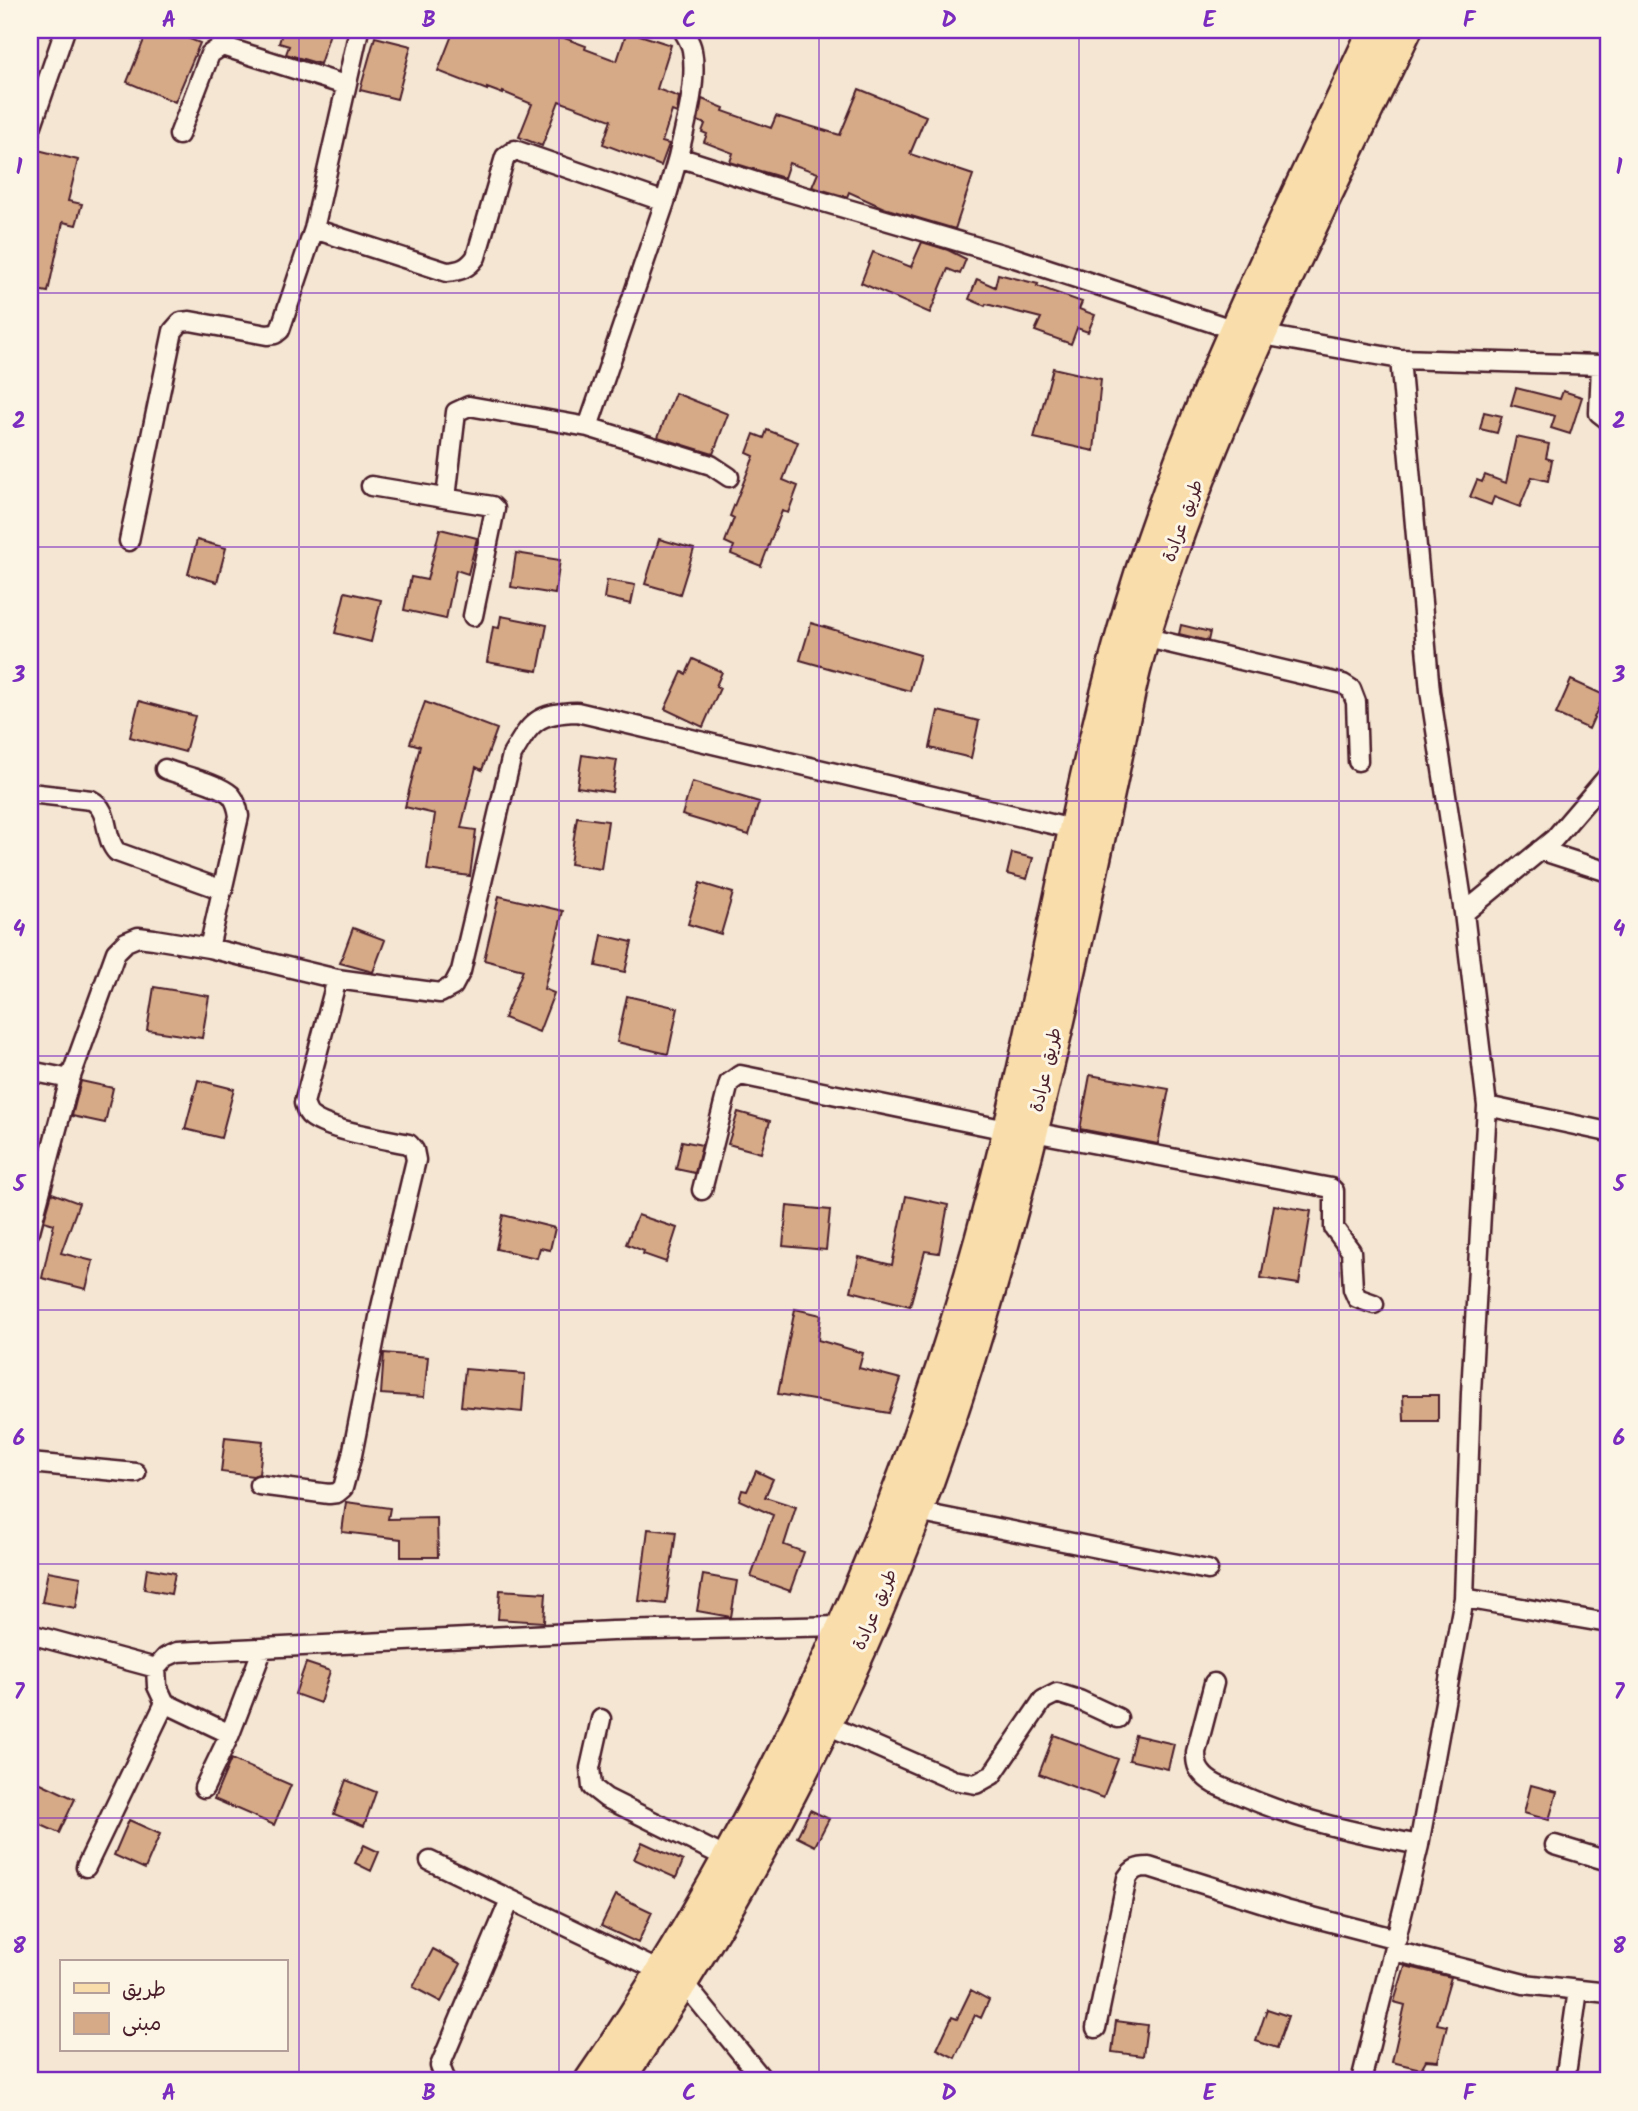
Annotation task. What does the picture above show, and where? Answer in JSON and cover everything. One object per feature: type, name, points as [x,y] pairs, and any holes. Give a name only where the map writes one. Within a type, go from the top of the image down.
[{"type":"main road","name":"طريق عرادة","points":[[1087,832],[1143,637],[1187,509],[1223,419],[1248,332],[1374,30]]},
{"type":"main road","name":"طريق عرادة","points":[[590,2081],[672,1977],[769,1834],[825,1724],[917,1512],[971,1353],[1087,832],[1122,634],[1143,570],[1198,413],[1248,332],[1406,30]]},
{"type":"main road","name":"طريق عرادة","points":[[618,2081],[672,1977],[727,1858],[761,1797],[842,1626],[892,1503],[945,1353],[992,1195],[1020,1131]]},
{"type":"street","points":[[30,131],[65,30]]},
{"type":"street","points":[[129,541],[173,331],[181,322],[190,321],[267,335],[280,330],[314,229],[359,30]]},
{"type":"street","points":[[588,427],[665,202],[688,115],[692,49],[682,30]]},
{"type":"street","points":[[179,135],[210,54],[222,46],[345,85]]},
{"type":"street","points":[[314,229],[447,272],[458,271],[470,266],[476,257],[505,157],[515,150],[665,202]]},
{"type":"street","points":[[678,157],[1015,258],[1248,332],[1400,359],[1601,365],[1599,413],[1608,420]]},
{"type":"street","points":[[1361,2081],[1419,1845],[1464,1598],[1472,1365],[1487,1106],[1464,913],[1430,691],[1400,359]]},
{"type":"street","points":[[446,498],[456,412],[469,406],[588,427],[711,465],[729,477]]},
{"type":"street","points":[[371,486],[492,506],[495,509],[473,616]]},
{"type":"street","points":[[1143,637],[1343,684],[1351,689],[1356,702],[1358,761]]},
{"type":"street","points":[[30,1231],[70,1079],[116,952],[125,942],[138,937],[209,948],[337,979],[440,993],[453,986],[461,971],[512,755],[528,727],[553,712],[577,712],[1087,832]]},
{"type":"street","points":[[166,769],[224,791],[233,797],[239,816],[209,948]]},
{"type":"street","points":[[1464,913],[1554,839],[1608,776]]},
{"type":"street","points":[[30,793],[91,800],[99,804],[111,846],[117,852],[223,890]]},
{"type":"street","points":[[1540,850],[1608,872]]},
{"type":"street","points":[[258,1485],[329,1494],[337,1493],[343,1488],[381,1307],[416,1160],[414,1150],[409,1144],[331,1126],[314,1119],[307,1112],[304,1103],[337,979]]},
{"type":"street","points":[[30,1071],[70,1079]]},
{"type":"street","points":[[702,1190],[729,1083],[740,1074],[1020,1131],[1331,1188],[1334,1191],[1334,1228],[1351,1251],[1353,1289],[1357,1298],[1374,1304]]},
{"type":"street","points":[[1487,1106],[1608,1132]]},
{"type":"street","points":[[30,1463],[136,1473]]},
{"type":"street","points":[[917,1512],[1208,1570]]},
{"type":"street","points":[[1464,1598],[1608,1623]]},
{"type":"street","points":[[230,1734],[165,1703],[157,1686],[156,1668],[166,1657],[177,1652],[612,1631],[842,1626]]},
{"type":"street","points":[[30,1634],[156,1668]]},
{"type":"street","points":[[204,1788],[230,1734],[263,1648]]},
{"type":"street","points":[[1214,1683],[1196,1752],[1196,1761],[1201,1772],[1212,1782],[1268,1807],[1311,1821],[1419,1845]]},
{"type":"street","points":[[825,1724],[953,1780],[976,1784],[992,1775],[1043,1700],[1057,1693],[1118,1718]]},
{"type":"street","points":[[86,1867],[165,1703]]},
{"type":"street","points":[[601,1719],[590,1769],[592,1787],[606,1798],[727,1858]]},
{"type":"street","points":[[1555,1845],[1608,1861]]},
{"type":"street","points":[[430,1861],[672,1977],[764,2081]]},
{"type":"street","points":[[1096,2028],[1127,1878],[1139,1867],[1149,1867],[1524,1984],[1608,1993]]},
{"type":"street","points":[[446,2081],[440,2066],[510,1900]]},
{"type":"street","points":[[1565,2081],[1578,1990]]},
{"type":"building","points":[[148,30],[167,30],[200,43],[175,102],[127,82]]},
{"type":"building","points":[[283,30],[331,30],[320,64],[286,54],[289,46],[279,43]]},
{"type":"building","points":[[454,30],[543,30],[617,61],[627,31],[671,45],[657,89],[679,97],[677,113],[672,111],[662,142],[669,144],[661,166],[603,144],[611,120],[559,101],[542,146],[519,137],[532,104],[438,71]]},
{"type":"building","points":[[375,37],[411,46],[397,99],[360,90]]},
{"type":"building","points":[[859,89],[926,116],[910,154],[973,175],[955,229],[884,208],[849,192],[847,197],[812,187],[818,173],[789,163],[784,178],[730,162],[733,153],[704,142],[707,134],[702,132],[705,124],[698,121],[702,99],[724,108],[723,111],[771,128],[776,116],[840,135]]},
{"type":"building","points":[[30,148],[78,160],[68,201],[82,204],[76,225],[63,222],[48,292],[30,289]]},
{"type":"building","points":[[922,242],[966,259],[960,274],[948,269],[930,313],[861,283],[873,252],[911,267]]},
{"type":"building","points":[[998,274],[1038,284],[1037,286],[1082,302],[1079,309],[1095,315],[1088,332],[1077,328],[1071,344],[1035,331],[1041,318],[986,304],[985,306],[969,299],[977,279],[995,287]]},
{"type":"building","points":[[1053,368],[1101,379],[1094,451],[1034,438]]},
{"type":"building","points":[[1516,388],[1560,399],[1563,391],[1582,397],[1570,434],[1551,428],[1555,416],[1511,405]]},
{"type":"building","points":[[675,393],[728,414],[713,454],[658,437]]},
{"type":"building","points":[[1484,412],[1502,416],[1497,433],[1480,429]]},
{"type":"building","points":[[767,430],[798,442],[783,480],[798,486],[788,513],[782,511],[761,566],[731,554],[734,546],[725,542],[734,518],[730,516],[754,456],[747,453],[754,434],[764,438]]},
{"type":"building","points":[[1516,437],[1549,444],[1546,458],[1552,460],[1548,481],[1532,477],[1520,507],[1494,497],[1491,505],[1470,497],[1477,480],[1482,482],[1485,475],[1506,483]]},
{"type":"building","points":[[440,529],[477,538],[468,574],[456,570],[446,619],[404,610],[411,577],[427,580]]},
{"type":"building","points":[[659,539],[694,549],[680,594],[645,584]]},
{"type":"building","points":[[197,540],[226,548],[217,582],[188,574]]},
{"type":"building","points":[[516,553],[560,560],[555,594],[511,587]]},
{"type":"building","points":[[607,580],[635,585],[631,604],[604,598]]},
{"type":"building","points":[[345,592],[381,600],[371,642],[335,633]]},
{"type":"building","points":[[501,616],[547,625],[538,671],[487,662],[493,627],[499,628]]},
{"type":"building","points":[[811,623],[920,655],[910,691],[800,660]]},
{"type":"building","points":[[1181,625],[1210,632],[1208,641],[1179,634]]},
{"type":"building","points":[[693,659],[722,672],[716,686],[720,688],[703,727],[665,709],[682,672],[686,674]]},
{"type":"building","points":[[1571,680],[1604,695],[1589,729],[1556,714]]},
{"type":"building","points":[[139,701],[195,716],[185,752],[130,737]]},
{"type":"building","points":[[425,702],[497,729],[482,770],[476,767],[461,828],[476,830],[470,876],[427,870],[435,814],[405,807],[420,746],[410,743]]},
{"type":"building","points":[[938,711],[979,721],[971,758],[930,748]]},
{"type":"building","points":[[582,755],[617,760],[612,792],[577,787]]},
{"type":"building","points":[[692,782],[759,802],[749,835],[682,815]]},
{"type":"building","points":[[577,817],[608,821],[601,869],[570,864]]},
{"type":"building","points":[[1012,853],[1033,858],[1027,879],[1007,874]]},
{"type":"building","points":[[700,883],[733,893],[721,934],[688,924]]},
{"type":"building","points":[[499,896],[563,911],[544,989],[554,993],[539,1032],[504,1018],[523,970],[484,960]]},
{"type":"building","points":[[353,928],[385,940],[373,972],[340,963]]},
{"type":"building","points":[[602,935],[632,942],[625,972],[596,966]]},
{"type":"building","points":[[154,987],[209,996],[202,1038],[147,1030]]},
{"type":"building","points":[[627,996],[678,1008],[668,1054],[617,1042]]},
{"type":"building","points":[[1090,1075],[1169,1089],[1158,1144],[1080,1129]]},
{"type":"building","points":[[198,1080],[234,1089],[221,1138],[185,1129]]},
{"type":"building","points":[[81,1081],[113,1088],[105,1123],[72,1116]]},
{"type":"building","points":[[738,1112],[770,1121],[761,1153],[728,1144]]},
{"type":"building","points":[[682,1141],[702,1145],[695,1173],[676,1169]]},
{"type":"building","points":[[52,1193],[79,1203],[61,1253],[93,1261],[86,1289],[42,1278],[54,1224],[44,1221]]},
{"type":"building","points":[[906,1196],[948,1205],[939,1253],[925,1251],[910,1306],[851,1291],[859,1257],[892,1265]]},
{"type":"building","points":[[1274,1205],[1311,1211],[1299,1284],[1261,1278]]},
{"type":"building","points":[[787,1206],[830,1210],[826,1250],[783,1246]]},
{"type":"building","points":[[503,1215],[555,1228],[550,1250],[540,1248],[537,1258],[496,1249]]},
{"type":"building","points":[[638,1215],[677,1228],[666,1262],[643,1254],[644,1251],[626,1244]]},
{"type":"building","points":[[795,1309],[821,1315],[818,1340],[863,1353],[859,1368],[901,1379],[889,1413],[778,1394]]},
{"type":"building","points":[[384,1353],[428,1357],[424,1397],[381,1394]]},
{"type":"building","points":[[465,1369],[525,1374],[522,1412],[461,1406]]},
{"type":"building","points":[[1403,1395],[1438,1395],[1438,1421],[1404,1421]]},
{"type":"building","points":[[225,1437],[263,1441],[259,1474],[253,1476],[221,1472]]},
{"type":"building","points":[[756,1471],[773,1479],[765,1497],[796,1507],[784,1545],[804,1552],[790,1591],[751,1577],[773,1515],[739,1500],[742,1490],[747,1491]]},
{"type":"building","points":[[346,1502],[390,1508],[388,1519],[437,1518],[438,1557],[401,1557],[401,1539],[342,1532]]},
{"type":"building","points":[[648,1529],[676,1532],[666,1604],[639,1601]]},
{"type":"building","points":[[147,1568],[175,1573],[171,1594],[144,1589]]},
{"type":"building","points":[[48,1571],[81,1577],[76,1608],[42,1602]]},
{"type":"building","points":[[703,1575],[737,1581],[731,1617],[697,1611]]},
{"type":"building","points":[[500,1590],[546,1593],[544,1622],[498,1619]]},
{"type":"building","points":[[306,1663],[330,1671],[320,1703],[295,1694]]},
{"type":"building","points":[[1054,1735],[1118,1759],[1103,1798],[1039,1774]]},
{"type":"building","points":[[1135,1735],[1174,1744],[1168,1769],[1129,1760]]},
{"type":"building","points":[[231,1759],[291,1785],[274,1825],[214,1799]]},
{"type":"building","points":[[30,1778],[75,1799],[59,1833],[30,1820]]},
{"type":"building","points":[[346,1780],[376,1792],[364,1826],[334,1814]]},
{"type":"building","points":[[1531,1785],[1557,1792],[1549,1820],[1524,1813]]},
{"type":"building","points":[[810,1810],[829,1819],[815,1846],[797,1837]]},
{"type":"building","points":[[129,1820],[160,1834],[145,1869],[114,1855]]},
{"type":"building","points":[[642,1842],[683,1861],[676,1878],[634,1859]]},
{"type":"building","points":[[364,1845],[379,1852],[371,1871],[355,1863]]},
{"type":"building","points":[[616,1895],[652,1912],[638,1943],[601,1926]]},
{"type":"building","points":[[433,1949],[461,1964],[441,2002],[413,1987]]},
{"type":"building","points":[[1405,1966],[1451,1977],[1437,2024],[1447,2026],[1438,2061],[1426,2060],[1421,2069],[1392,2062],[1405,2005],[1394,2002]]},
{"type":"building","points":[[971,1990],[989,2000],[981,2018],[975,2015],[955,2058],[937,2049],[952,2017],[957,2019]]},
{"type":"building","points":[[1267,2009],[1288,2016],[1277,2048],[1256,2041]]},
{"type":"building","points":[[1116,2021],[1147,2025],[1143,2056],[1112,2052]]}]
